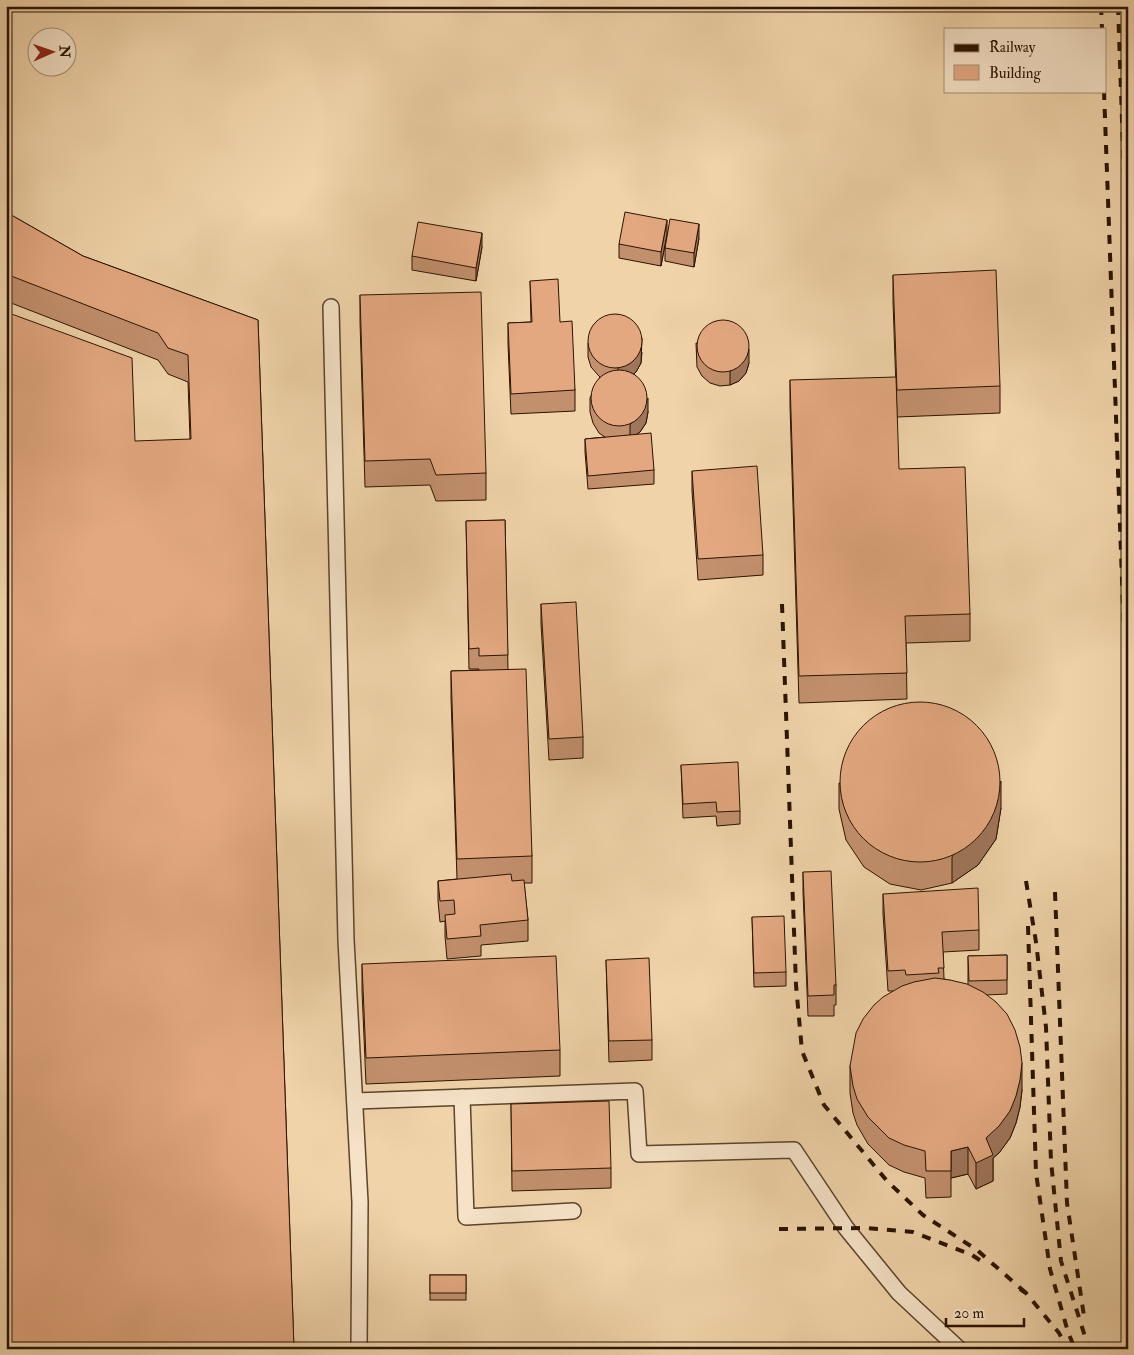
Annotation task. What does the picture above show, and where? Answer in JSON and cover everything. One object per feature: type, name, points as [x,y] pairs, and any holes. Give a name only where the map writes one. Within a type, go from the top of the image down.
[{"type":"lane","points":[[331,307],[346,940],[360,1202],[359,1349]]},
{"type":"lane","points":[[355,1101],[635,1092],[639,1154],[794,1150],[846,1228],[898,1293],[959,1349]]},
{"type":"lane","points":[[462,1098],[466,1217],[573,1212]]},
{"type":"building","points":[[6,212],[83,256],[258,320],[294,1349],[6,1349],[6,312],[132,358],[135,441],[191,439],[188,355],[168,348],[158,333],[6,274]]},
{"type":"building","points":[[625,212],[667,220],[661,252],[619,244]]},
{"type":"building","points":[[670,219],[699,224],[694,253],[665,248]]},
{"type":"building","points":[[418,222],[482,233],[476,268],[412,256]]},
{"type":"building","points":[[996,270],[1000,386],[897,390],[893,275]]},
{"type":"building","points":[[558,279],[560,322],[572,321],[575,390],[511,394],[508,323],[532,322],[530,281]]},
{"type":"building","points":[[481,292],[486,473],[436,475],[430,459],[365,461],[360,295]]},
{"type":"building","points":[[615,314],[625,316],[634,322],[640,331],[642,341],[640,351],[634,360],[625,366],[615,368],[605,366],[596,360],[590,351],[588,341],[590,331],[596,322],[605,316]]},
{"type":"building","points":[[718,320],[728,320],[738,324],[745,331],[749,346],[745,361],[738,368],[728,372],[718,372],[708,368],[701,361],[697,351],[697,341],[701,331],[708,324]]},
{"type":"building","points":[[613,370],[625,370],[635,374],[643,382],[647,398],[643,414],[635,422],[625,426],[613,426],[603,422],[595,414],[591,404],[591,392],[595,382],[603,374]]},
{"type":"building","points":[[896,377],[899,469],[965,467],[970,614],[905,616],[907,673],[799,676],[790,380]]},
{"type":"building","points":[[651,433],[654,470],[588,476],[585,439]]},
{"type":"building","points":[[757,466],[763,555],[698,559],[692,471]]},
{"type":"building","points":[[505,520],[508,655],[479,656],[479,648],[469,649],[466,521]]},
{"type":"building","points":[[576,602],[583,737],[549,739],[541,604]]},
{"type":"building","points":[[526,669],[532,856],[457,859],[451,671]]},
{"type":"building","points":[[912,702],[928,702],[958,711],[977,725],[994,751],[1000,774],[1000,790],[994,813],[977,839],[958,853],[943,859],[928,862],[912,862],[882,853],[858,833],[849,820],[843,805],[840,790],[840,774],[849,744],[869,720],[882,711],[897,705]]},
{"type":"building","points":[[738,762],[740,811],[717,812],[716,802],[683,804],[681,765]]},
{"type":"building","points":[[831,871],[836,985],[834,985],[834,995],[808,996],[803,872]]},
{"type":"building","points":[[511,874],[512,881],[524,880],[528,920],[480,925],[481,936],[447,939],[445,915],[455,914],[454,900],[440,901],[438,881]]},
{"type":"building","points":[[978,888],[979,930],[942,932],[944,968],[938,968],[939,973],[906,975],[905,970],[888,971],[883,894]]},
{"type":"building","points":[[784,916],[786,972],[754,973],[752,917]]},
{"type":"building","points":[[1007,955],[1007,980],[969,981],[968,956]]},
{"type":"building","points":[[556,956],[560,1050],[366,1058],[362,964]]},
{"type":"building","points":[[649,958],[652,1040],[609,1041],[606,960]]},
{"type":"building","points":[[935,978],[967,984],[983,992],[996,1002],[1007,1014],[1015,1030],[1022,1063],[1016,1096],[1010,1111],[999,1126],[986,1138],[993,1155],[976,1163],[968,1147],[951,1151],[951,1171],[926,1171],[925,1151],[889,1138],[868,1117],[857,1099],[850,1066],[856,1033],[863,1019],[874,1005],[883,997],[902,986]]},
{"type":"building","points":[[609,1101],[611,1168],[512,1171],[511,1104]]},
{"type":"building","points":[[430,1275],[466,1275],[466,1293],[430,1293]]},
{"type":"railway","points":[[1101,6],[1102,28]]},
{"type":"railway","points":[[1118,6],[1128,290]]},
{"type":"railway","points":[[1104,92],[1128,743]]},
{"type":"railway","points":[[1126,495],[1128,455]]},
{"type":"railway","points":[[782,604],[796,985],[802,1051],[824,1105],[887,1181],[923,1215],[977,1250],[1026,1293]]},
{"type":"railway","points":[[1026,881],[1036,942],[1046,1027],[1051,1161],[1061,1261],[1089,1349]]},
{"type":"railway","points":[[1055,892],[1067,1203],[1084,1316]]},
{"type":"railway","points":[[1028,926],[1036,1173],[1050,1269],[1068,1332],[1075,1349]]},
{"type":"railway","points":[[779,1229],[865,1228],[913,1232],[972,1255],[981,1261]]},
{"type":"railway","points":[[1020,1289],[1026,1293],[1059,1333],[1068,1349]]}]
